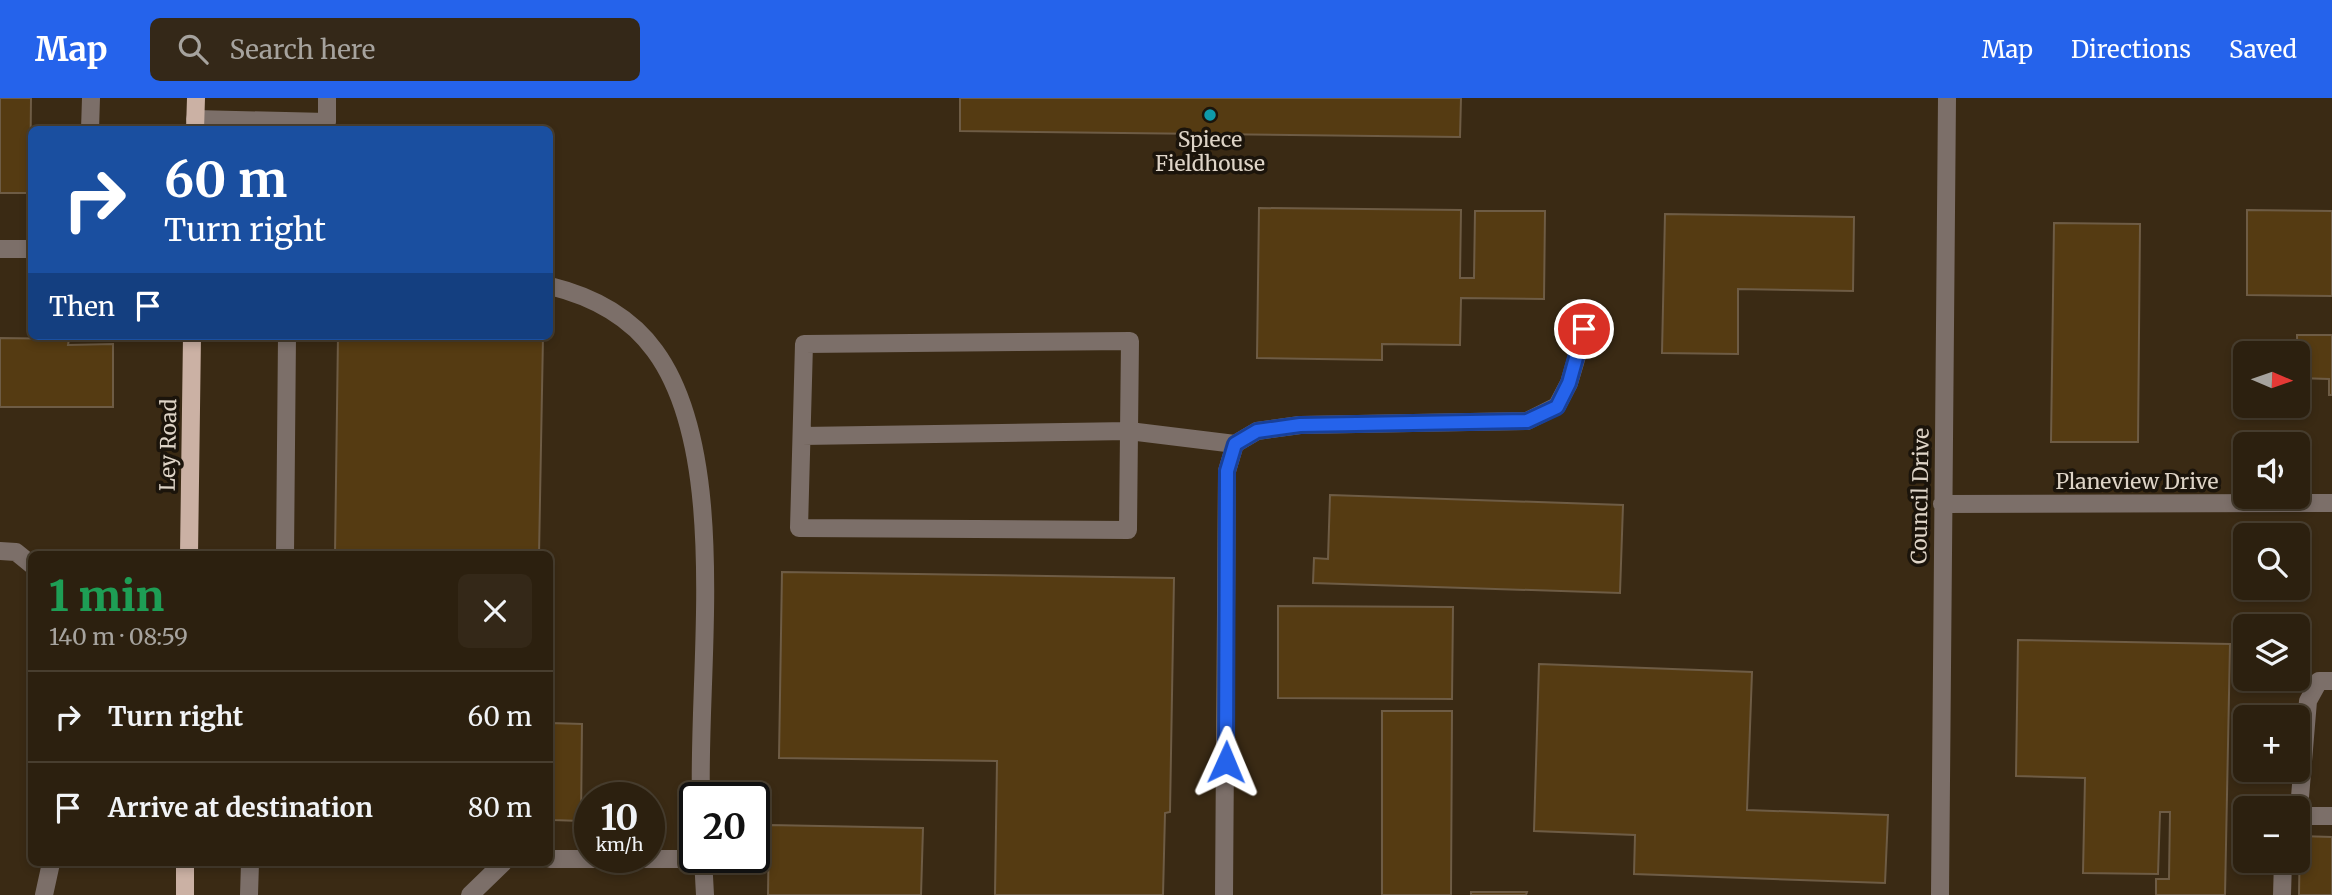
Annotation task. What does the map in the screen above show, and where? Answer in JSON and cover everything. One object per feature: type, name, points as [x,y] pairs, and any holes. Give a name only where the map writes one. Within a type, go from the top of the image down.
[{"type":"main road","points":[[195,124],[196,98]]},
{"type":"main road","name":"Ley Road","points":[[190,551],[192,340]]},
{"type":"main road","points":[[185,866],[185,895]]},
{"type":"street","points":[[90,98],[90,126]]},
{"type":"street","points":[[195,124],[327,122],[327,98]]},
{"type":"street","name":"Council Drive","points":[[1940,895],[1947,98]]},
{"type":"street","points":[[0,249],[28,250]]},
{"type":"street","points":[[553,287],[584,295],[621,317],[655,351],[675,390],[691,432],[700,480],[704,527],[700,782]]},
{"type":"street","points":[[802,436],[1129,431],[1235,444],[1257,431],[1300,425],[1527,421],[1557,407],[1569,383],[1584,329]]},
{"type":"street","points":[[285,551],[288,340]]},
{"type":"street","points":[[1130,341],[1129,431],[1128,530],[799,528],[804,344],[1130,341]]},
{"type":"street","points":[[1223,895],[1227,471],[1235,444]]},
{"type":"street","name":"Planeview Drive","points":[[1942,504],[2332,503]]},
{"type":"street","points":[[0,551],[16,552],[28,562]]},
{"type":"street","points":[[2301,796],[2308,701],[2319,681],[2332,681]]},
{"type":"street","points":[[2310,818],[2332,816]]},
{"type":"street","points":[[553,859],[679,858]]},
{"type":"street","points":[[44,895],[50,866]]},
{"type":"street","points":[[249,895],[250,866]]},
{"type":"street","points":[[470,895],[500,866]]},
{"type":"street","points":[[704,873],[705,895]]},
{"type":"street","points":[[2282,895],[2283,873]]},
{"type":"building","points":[[0,98],[31,98],[31,126],[28,126],[28,193],[0,193]]},
{"type":"building","name":"Spiece Fieldhouse","points":[[960,98],[1461,98],[1460,137],[960,131]]},
{"type":"building","points":[[1259,208],[1461,210],[1460,278],[1474,278],[1475,211],[1545,211],[1544,299],[1461,298],[1460,345],[1382,344],[1382,360],[1257,358]]},
{"type":"building","points":[[2247,210],[2332,211],[2332,296],[2247,295]]},
{"type":"building","points":[[1665,214],[1854,217],[1853,291],[1738,289],[1738,354],[1662,353]]},
{"type":"building","points":[[2054,223],[2140,224],[2138,442],[2051,442]]},
{"type":"building","points":[[2297,335],[2332,335],[2332,395],[2329,395],[2329,379],[2310,378],[2310,341],[2297,341]]},
{"type":"building","points":[[0,338],[69,340],[68,345],[113,344],[113,407],[0,407]]},
{"type":"building","points":[[338,340],[543,340],[539,551],[335,551]]},
{"type":"building","points":[[1330,495],[1623,505],[1620,593],[1313,583],[1314,558],[1328,559]]},
{"type":"building","points":[[782,572],[1174,578],[1170,812],[1165,813],[1163,895],[995,895],[997,761],[779,758]]},
{"type":"building","points":[[1278,606],[1453,607],[1452,699],[1278,698]]},
{"type":"building","points":[[2018,640],[2230,644],[2225,895],[2156,895],[2156,879],[2169,879],[2170,812],[2160,812],[2158,874],[2083,873],[2085,778],[2016,776]]},
{"type":"building","points":[[1539,664],[1752,672],[1747,810],[1888,815],[1885,883],[1634,874],[1635,835],[1534,831]]},
{"type":"building","points":[[1382,711],[1452,711],[1451,895],[1382,895]]},
{"type":"building","points":[[553,723],[582,724],[581,782],[574,782],[574,821],[553,820]]},
{"type":"building","points":[[770,825],[923,828],[921,895],[768,895]]},
{"type":"building","points":[[2310,836],[2332,837],[2332,895],[2299,895],[2299,873],[2310,873]]},
{"type":"building","points":[[1471,892],[1527,892],[1526,895],[1471,895]]},
{"type":"place","name":"Spiece Fieldhouse","points":[[1210,115]]},
{"type":"route","points":[[1226,762],[1227,471],[1235,444],[1257,431],[1300,425],[1422,421],[1492,424],[1527,421],[1557,407],[1569,383],[1584,329]]}]
